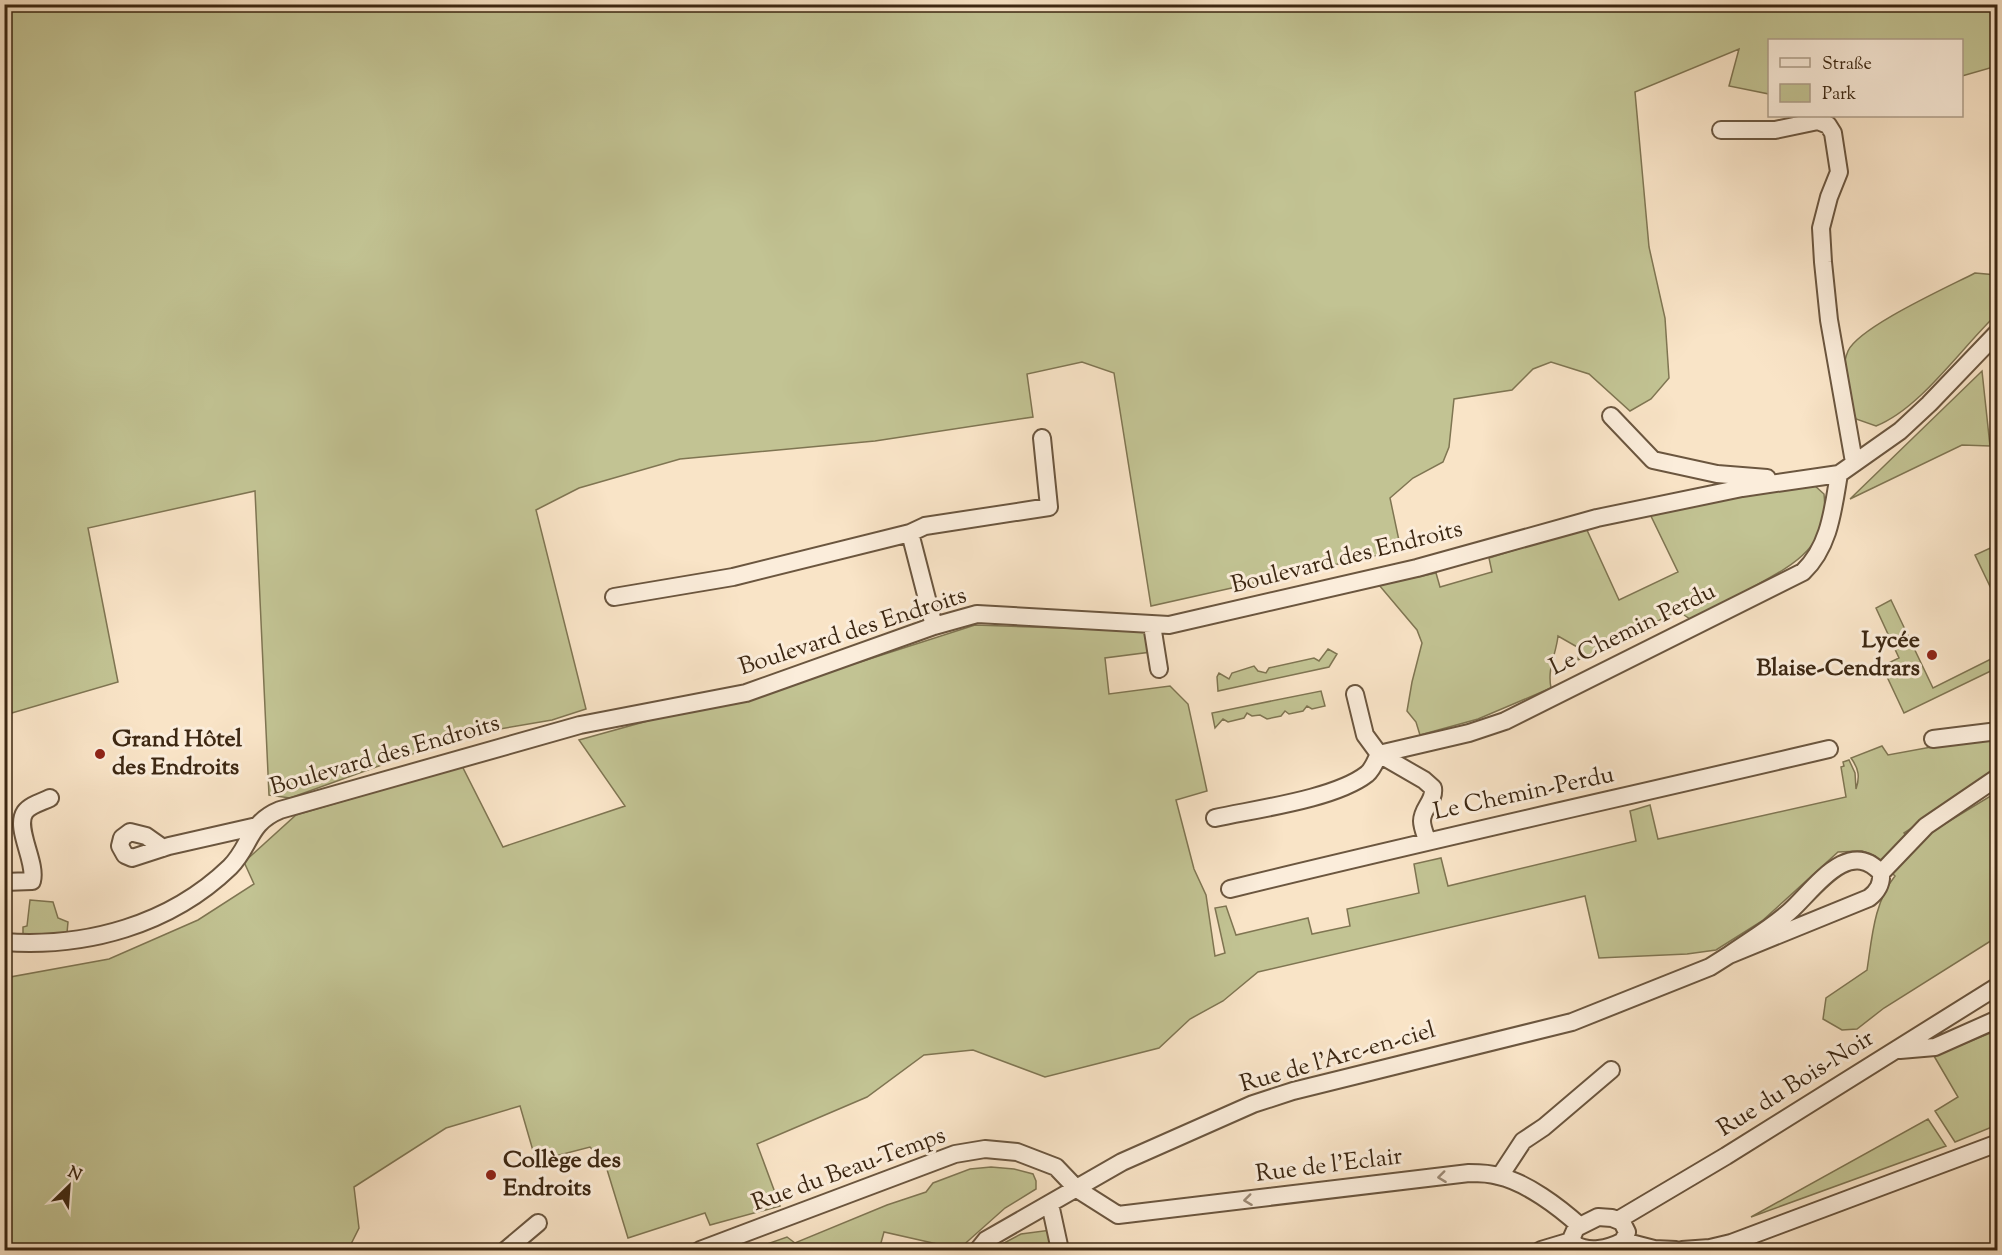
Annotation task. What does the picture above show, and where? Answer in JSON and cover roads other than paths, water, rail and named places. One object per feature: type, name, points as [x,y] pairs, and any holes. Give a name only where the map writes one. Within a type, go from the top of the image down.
[{"type":"street","points":[[1721,130],[1775,130],[1818,121],[1828,125],[1833,133],[1839,172],[1829,197],[1821,228],[1823,262],[1829,320],[1854,462]]},
{"type":"street","points":[[1611,416],[1653,459],[1717,474],[1798,480],[1839,474],[1900,431],[1998,332]]},
{"type":"street","points":[[614,597],[733,577],[910,533],[926,526],[1049,507],[1042,438]]},
{"type":"street","name":"Le Chemin Perdu","points":[[1379,754],[1469,733],[1505,721],[1803,572],[1820,551],[1830,524],[1839,474]]},
{"type":"street","name":"Boulevard des Endroits","points":[[4,942],[29,944],[70,942],[109,934],[148,920],[189,897],[221,875],[237,859],[265,817],[280,810],[580,725],[746,693],[934,626],[977,614],[1169,625],[1417,568],[1597,518],[1742,488],[1798,480]]},
{"type":"street","points":[[910,533],[934,626]]},
{"type":"street","points":[[1152,625],[1159,669]]},
{"type":"street","points":[[1355,694],[1365,735],[1379,754],[1433,788],[1433,798],[1422,821],[1426,840]]},
{"type":"street","points":[[1934,740],[1998,731]]},
{"type":"street","name":"Le Chemin-Perdu","points":[[1230,889],[1426,840],[1505,825],[1829,749]]},
{"type":"street","points":[[1215,818],[1328,794],[1352,784],[1370,772],[1379,754]]},
{"type":"street","points":[[1881,873],[1926,826],[1998,777]]},
{"type":"street","points":[[4,882],[32,882],[33,872],[23,832],[23,817],[29,808],[50,798]]},
{"type":"street","points":[[163,848],[257,826]]},
{"type":"street","name":"Rue de l'Arc-en-ciel","points":[[978,1251],[986,1240],[1122,1162],[1253,1104],[1293,1091],[1572,1022],[1710,967],[1790,912],[1818,882],[1842,864],[1861,860],[1872,863],[1881,873],[1880,887],[1869,898],[1729,955]]},
{"type":"street","name":"Rue du Bois-Noir","points":[[1618,1220],[1726,1156],[1998,986]]},
{"type":"street","points":[[1896,1050],[1935,1047],[1998,1019]]},
{"type":"street","points":[[1500,1176],[1523,1141],[1544,1127],[1611,1070]]},
{"type":"street","points":[[1682,1251],[1731,1243],[1998,1143]]},
{"type":"street","name":"Rue du Beau-Temps","points":[[700,1251],[955,1154],[985,1149],[1017,1152],[1056,1167],[1077,1189]]},
{"type":"street","name":"Rue de l'Eclair","points":[[1077,1189],[1118,1215],[1469,1173],[1500,1176],[1514,1181],[1555,1205],[1576,1233]]},
{"type":"street","points":[[1050,1204],[1060,1251]]},
{"type":"street","points":[[1541,1251],[1576,1233],[1598,1217],[1622,1222],[1627,1232],[1623,1241]]},
{"type":"street","points":[[506,1251],[538,1223]]},
{"type":"street","points":[[1576,1233],[1584,1248],[1599,1249],[1623,1241],[1654,1249],[1676,1251]]},
{"type":"place","name":"Lycée Blaise-Cendrars","points":[[1932,655]]},
{"type":"place","name":"Grand Hôtel des Endroits","points":[[100,754]]},
{"type":"place","name":"Collège des Endroits","points":[[491,1175]]}]
